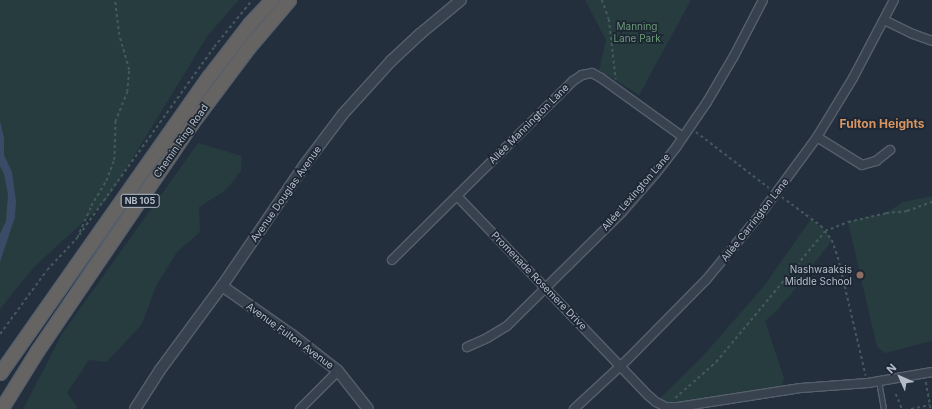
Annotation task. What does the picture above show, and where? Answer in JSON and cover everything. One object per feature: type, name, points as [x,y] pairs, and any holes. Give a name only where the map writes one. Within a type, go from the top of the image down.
[{"type":"highway","name":"Chemin Ring Road","points":[[1,371],[209,76],[249,24],[271,0]]},
{"type":"highway","name":"Chemin Ring Road","points":[[1,409],[37,351],[197,116],[248,48],[289,0]]},
{"type":"street","name":"Avenue Douglas Avenue","points":[[135,409],[160,370],[222,286],[306,163],[343,114],[391,61],[420,34],[461,0]]},
{"type":"street","name":"Allée Lexington Lane","points":[[467,347],[487,338],[507,326],[622,212],[656,172],[689,128],[734,56],[763,0]]},
{"type":"street","name":"Allée Carrington Lane","points":[[574,409],[620,366],[706,280],[733,249],[777,193],[817,137],[853,78],[894,0]]},
{"type":"street","points":[[884,20],[913,34],[932,40]]},
{"type":"street","name":"Allée Mannington Lane","points":[[392,260],[572,81],[582,75],[592,74],[613,86],[683,136]]},
{"type":"street","points":[[817,137],[862,165],[876,162],[890,150]]},
{"type":"street","name":"Promenade Rosemere Drive","points":[[457,196],[649,396],[656,402],[666,407]]},
{"type":"street","name":"Avenue Fulton Avenue","points":[[222,286],[292,335],[338,371],[368,409]]},
{"type":"street","points":[[300,409],[338,371]]},
{"type":"street","points":[[666,407],[678,407],[802,388],[879,381],[932,372]]},
{"type":"lane","points":[[879,381],[884,409]]},
{"type":"path","points":[[77,238],[91,206],[106,181],[114,160],[115,122],[127,92],[129,70],[120,35],[115,0]]},
{"type":"path","points":[[0,334],[47,270],[88,225],[214,47],[252,0]]},
{"type":"path","points":[[602,0],[609,19],[617,76],[613,86]]},
{"type":"path","points":[[689,128],[777,193],[825,231],[832,240],[838,257],[866,377]]},
{"type":"path","points":[[666,407],[716,362],[825,231],[848,222],[886,213],[907,211],[932,202]]},
{"type":"path","points":[[925,380],[931,409]]},
{"type":"path","points":[[896,394],[902,409]]},
{"type":"path","points":[[911,409],[930,405]]},
{"type":"path","points":[[927,409],[930,405]]},
{"type":"green space","points":[[0,0],[239,0],[208,35],[107,200],[34,267],[0,309]]},
{"type":"green space","name":"Manning Lane Park","points":[[585,0],[691,0],[639,95],[599,70],[606,40]]},
{"type":"green space","points":[[198,143],[242,156],[241,171],[226,190],[199,207],[200,232],[177,252],[156,286],[142,324],[107,362],[89,360],[67,393],[77,407],[75,409],[23,409],[62,334]]},
{"type":"green space","points":[[932,196],[932,341],[885,353],[877,347],[848,222],[886,213],[903,202]]},
{"type":"green space","points":[[811,219],[825,231],[832,240],[789,297],[783,302],[779,309],[765,321],[784,378],[781,391],[678,407],[656,402],[703,356],[764,286]]},
{"type":"water","points":[[0,121],[4,138],[4,155],[12,172],[16,201],[15,217],[0,262],[0,234],[6,221],[8,194],[4,174],[0,166]]},
{"type":"place","name":"Nashwaaksis Middle School","points":[[860,275]]},
{"type":"district","name":"Fulton Heights","points":[[882,124]]}]
